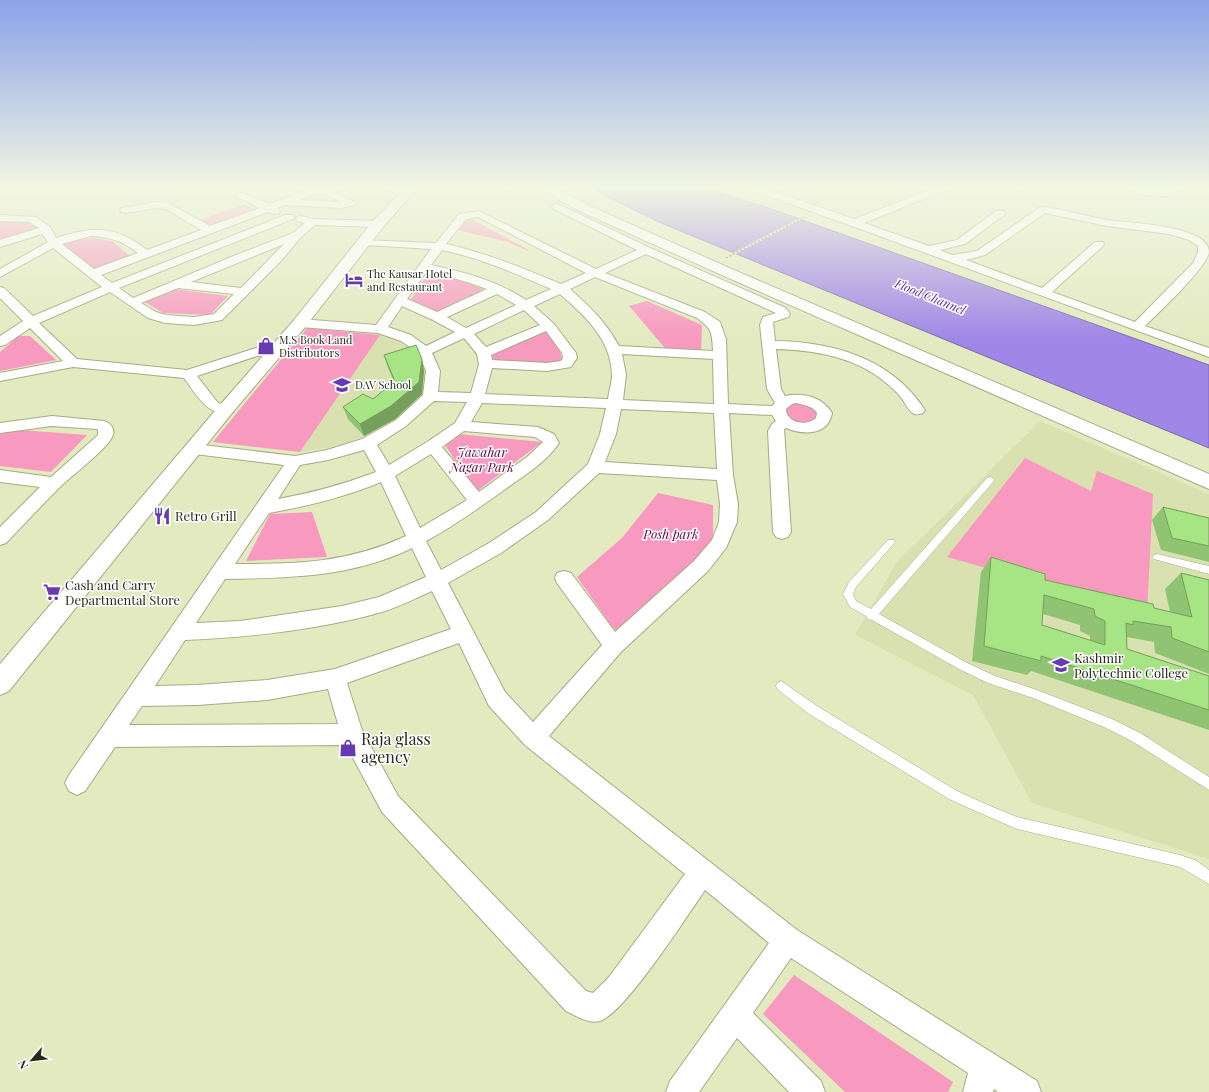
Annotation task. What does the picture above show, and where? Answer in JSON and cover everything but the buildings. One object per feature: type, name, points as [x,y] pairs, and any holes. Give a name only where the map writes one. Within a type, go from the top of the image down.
[{"type":"main road","points":[[0,683],[226,409],[277,351],[368,238]]},
{"type":"main road","points":[[651,238],[1209,482]]},
{"type":"street","points":[[0,244],[19,238]]},
{"type":"street","points":[[52,238],[54,242],[92,274],[132,303],[152,315],[165,319],[200,321],[218,317],[277,259],[295,238]]},
{"type":"street","points":[[0,274],[34,252],[54,242],[70,238]]},
{"type":"street","points":[[122,238],[146,254]]},
{"type":"street","points":[[92,274],[188,238]]},
{"type":"street","points":[[0,342],[10,334],[31,322],[110,287],[237,238]]},
{"type":"street","points":[[132,303],[240,257],[289,238]]},
{"type":"street","points":[[380,329],[445,238]]},
{"type":"street","points":[[526,238],[597,274],[690,310],[707,318],[715,325],[719,339],[720,409],[725,475],[729,504],[728,522],[720,543],[701,566],[614,646],[533,738]]},
{"type":"street","points":[[621,238],[782,311],[784,314],[770,318],[766,322],[774,389],[782,412],[776,432],[782,532]]},
{"type":"street","points":[[897,238],[1209,353]]},
{"type":"street","points":[[928,250],[961,242],[966,238]]},
{"type":"street","points":[[948,258],[981,253],[1003,238]]},
{"type":"street","points":[[1137,327],[1197,265],[1205,247],[1203,244],[1192,238]]},
{"type":"street","points":[[179,632],[240,629],[342,614],[382,604],[438,580],[495,548],[542,516],[595,467],[608,434],[619,375],[614,350],[603,329],[584,308],[562,289],[498,262],[467,252],[438,246],[365,242]]},
{"type":"street","points":[[1045,292],[1099,244]]},
{"type":"street","points":[[425,351],[597,274],[646,250]]},
{"type":"street","points":[[240,257],[277,259]]},
{"type":"street","points":[[401,301],[437,317],[466,333],[485,358],[554,367],[566,364],[570,361],[569,353],[548,326],[526,306],[498,289],[460,274],[423,267]]},
{"type":"street","points":[[177,284],[244,292]]},
{"type":"street","points":[[437,317],[498,289]]},
{"type":"street","points":[[0,291],[5,304],[31,322],[73,363]]},
{"type":"street","points":[[194,449],[295,461],[328,455],[368,443],[401,424],[430,396],[433,370],[425,351],[406,338],[380,329],[300,323]]},
{"type":"street","points":[[485,358],[548,326]]},
{"type":"street","points":[[768,345],[812,347],[838,353],[862,362],[885,375],[895,383],[908,396],[918,410]]},
{"type":"street","points":[[614,350],[720,355]]},
{"type":"street","points":[[0,377],[73,363],[188,374],[256,352],[277,351]]},
{"type":"street","points":[[263,508],[308,500],[353,487],[386,474],[432,446],[461,426],[477,398],[485,358]]},
{"type":"street","points":[[188,374],[213,406],[226,409]]},
{"type":"street","points":[[430,396],[615,403],[782,412]]},
{"type":"street","points":[[0,428],[32,422],[52,421],[99,424],[104,426],[106,432],[98,444],[54,483],[0,538]]},
{"type":"street","points":[[220,572],[288,570],[336,566],[371,556],[416,539],[477,502],[536,457],[548,447],[551,441],[547,436],[538,432],[461,426]]},
{"type":"street","points":[[368,443],[386,474],[416,539],[497,699],[533,738],[787,940],[982,1079],[1026,1092]]},
{"type":"street","points":[[432,446],[477,502]]},
{"type":"street","points":[[77,783],[295,461]]},
{"type":"street","points":[[595,467],[725,475]]},
{"type":"street","points":[[0,476],[54,483]]},
{"type":"street","points":[[564,578],[614,646]]},
{"type":"street","points":[[136,696],[197,695],[267,690],[335,678],[464,633]]},
{"type":"street","points":[[335,678],[352,734],[390,804],[576,1001],[589,1007],[599,1007],[619,987],[703,872]]},
{"type":"street","points":[[108,736],[352,734]]},
{"type":"street","points":[[681,1092],[787,940]]},
{"type":"street","points":[[735,1015],[810,1092]]},
{"type":"lane","points":[[872,616],[990,480]]},
{"type":"lane","points":[[891,542],[849,590],[848,594],[853,604],[941,655],[986,677],[1108,723],[1136,737],[1209,784]]},
{"type":"lane","points":[[1158,557],[1209,570]]},
{"type":"lane","points":[[781,686],[813,710],[954,795],[984,809],[1017,823],[1180,861],[1192,866],[1209,878]]},
{"type":"path","points":[[720,261],[764,238]]},
{"type":"shaded area","name":"DAV School","points":[[307,328],[380,335],[399,341],[420,354],[427,373],[421,398],[404,417],[373,434],[331,447],[300,452],[213,442]]},
{"type":"shaded area","name":"Kashmir Polytechnic College","points":[[1040,421],[1209,494],[1209,859],[1032,803],[973,695],[855,635],[896,563]]},
{"type":"green space","points":[[0,238],[10,238],[0,241]]},
{"type":"green space","points":[[94,238],[112,241],[131,257],[95,271],[60,243]]},
{"type":"green space","points":[[491,238],[506,238],[529,250],[528,251],[508,242]]},
{"type":"green space","points":[[429,272],[456,278],[485,290],[439,312],[410,301]]},
{"type":"green space","points":[[173,289],[228,296],[210,315],[163,313],[145,302]]},
{"type":"green space","points":[[647,301],[702,325],[701,352],[665,348],[629,306]]},
{"type":"green space","points":[[307,328],[380,335],[300,452],[213,442]]},
{"type":"green space","points":[[546,330],[559,347],[563,365],[494,360],[491,354]]},
{"type":"green space","points":[[19,336],[30,336],[56,360],[0,371],[0,352]]},
{"type":"green space","points":[[800,402],[820,411],[814,425],[789,422],[784,406]]},
{"type":"green space","points":[[20,430],[87,435],[51,472],[0,466],[0,434]]},
{"type":"green space","name":"Jawahar Nagar Park","points":[[458,434],[542,442],[476,492],[445,445]]},
{"type":"green space","points":[[1025,458],[1091,491],[1097,471],[1153,494],[1147,613],[947,557]]},
{"type":"green space","name":"Posh park","points":[[658,493],[713,505],[713,539],[676,581],[619,632],[613,628],[577,577],[622,538]]},
{"type":"green space","points":[[312,512],[327,557],[246,561],[270,514]]},
{"type":"green space","points":[[794,975],[953,1082],[948,1092],[845,1092],[763,1014]]},
{"type":"water","name":"Flood Channel","points":[[697,238],[853,238],[1209,365],[1209,448]]},
{"type":"pier","points":[[762,238],[766,238],[734,255],[731,254]]},
{"type":"place","name":"The Kausar Hotel and Restaurant","points":[[354,280]]},
{"type":"place","name":"M.S Book Land Distributors","points":[[266,346]]},
{"type":"place","name":"DAV School","points":[[342,385]]},
{"type":"place","name":"Retro Grill","points":[[162,516]]},
{"type":"place","name":"Cash and Carry Departmental Store","points":[[52,592]]},
{"type":"place","name":"Kashmir Polytechnic College","points":[[1061,665]]},
{"type":"place","name":"Raja glass agency","points":[[348,748]]}]
